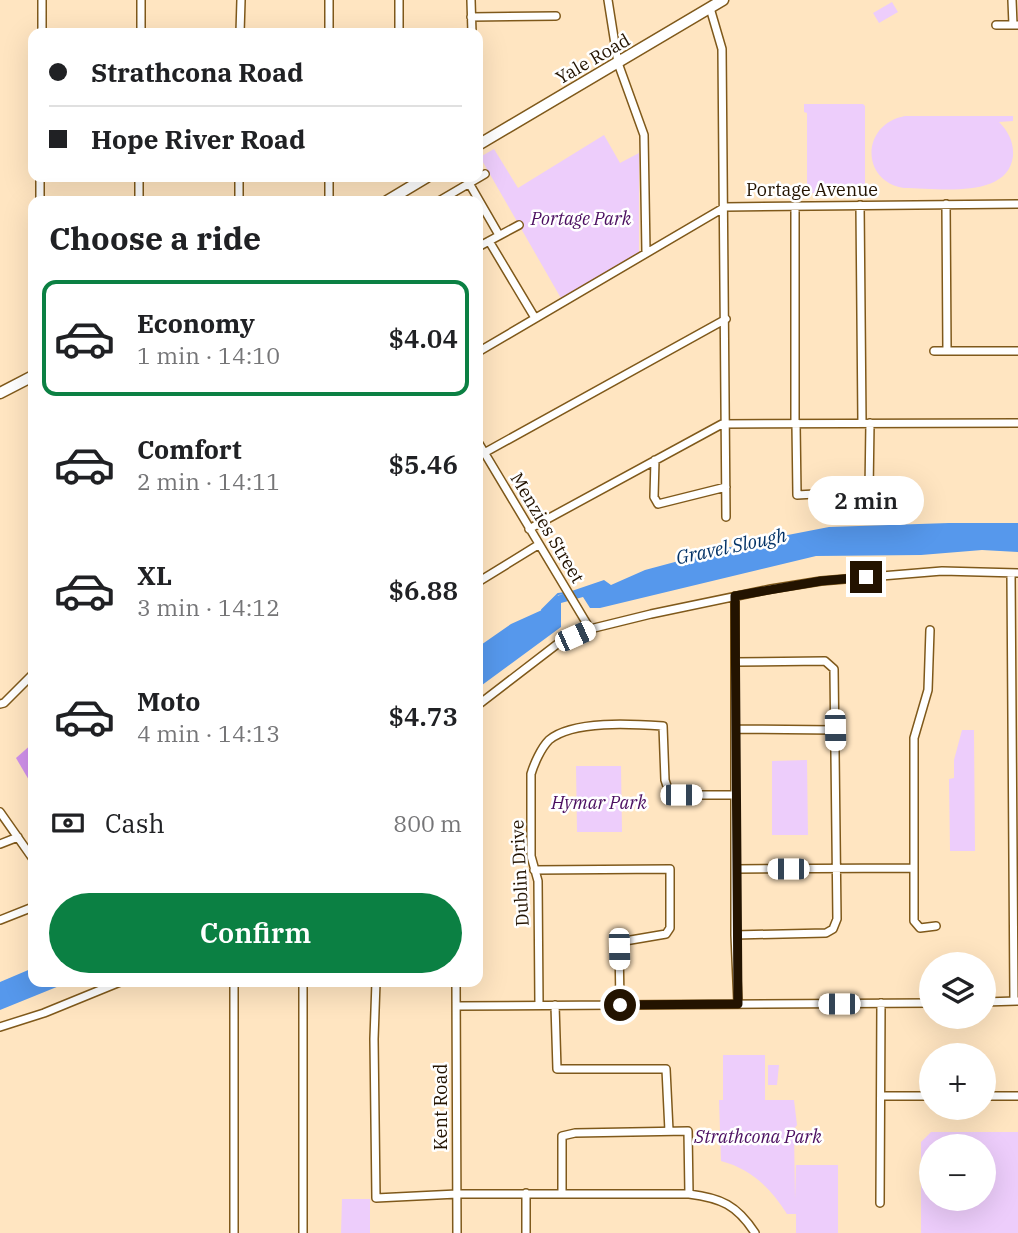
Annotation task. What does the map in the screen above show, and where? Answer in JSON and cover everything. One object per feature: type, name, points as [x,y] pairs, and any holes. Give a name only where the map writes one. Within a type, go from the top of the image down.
[{"type":"main road","name":"Yale Road","points":[[483,142],[723,0]]},
{"type":"main road","points":[[483,136],[488,139]]},
{"type":"main road","points":[[395,196],[419,182]]},
{"type":"main road","points":[[0,393],[28,379]]},
{"type":"street","points":[[42,0],[42,28]]},
{"type":"street","points":[[141,0],[141,28]]},
{"type":"street","points":[[240,0],[240,28]]},
{"type":"street","points":[[329,0],[329,28]]},
{"type":"street","points":[[399,0],[399,28]]},
{"type":"street","points":[[471,0],[472,28]]},
{"type":"street","points":[[608,0],[618,63],[644,135],[646,252]]},
{"type":"street","points":[[996,25],[1015,25],[1013,0]]},
{"type":"street","points":[[710,8],[722,49],[726,517]]},
{"type":"street","points":[[471,17],[556,16]]},
{"type":"street","points":[[447,196],[469,183],[476,196]]},
{"type":"street","points":[[946,204],[947,351]]},
{"type":"street","name":"Portage Avenue","points":[[483,349],[725,207],[1018,204]]},
{"type":"street","points":[[795,206],[797,495],[869,491],[860,205]]},
{"type":"street","points":[[483,207],[499,235]]},
{"type":"street","points":[[483,244],[519,225]]},
{"type":"street","points":[[489,241],[535,318]]},
{"type":"street","points":[[484,453],[726,319]]},
{"type":"street","points":[[934,351],[1018,351]]},
{"type":"street","points":[[529,529],[726,424],[1018,423]]},
{"type":"street","name":"Menzies Street","points":[[484,453],[559,582],[590,629]]},
{"type":"street","points":[[655,460],[654,497],[658,504],[726,487]]},
{"type":"street","points":[[483,579],[538,545]]},
{"type":"street","points":[[483,701],[560,642],[590,629],[735,596],[821,581],[907,573],[1015,573],[1016,1001],[996,1002]]},
{"type":"street","points":[[735,596],[738,1004]]},
{"type":"street","points":[[930,630],[928,690],[914,738],[914,921],[920,928],[936,926]]},
{"type":"street","points":[[735,662],[825,662],[835,669],[837,869],[837,919],[834,929],[826,933],[736,935]]},
{"type":"street","points":[[0,704],[28,679]]},
{"type":"street","name":"Dublin Drive","points":[[539,1005],[538,881],[531,856],[531,774],[549,740],[570,730],[601,725],[663,726],[665,780],[668,789],[681,795],[735,795]]},
{"type":"street","points":[[735,729],[835,730]]},
{"type":"street","points":[[0,811],[28,852]]},
{"type":"street","points":[[0,844],[18,837]]},
{"type":"street","points":[[735,869],[914,868]]},
{"type":"street","points":[[534,870],[670,869],[670,928],[666,934],[619,942],[620,1005]]},
{"type":"street","points":[[0,920],[28,909]]},
{"type":"street","points":[[0,1027],[44,1013],[108,987]]},
{"type":"street","points":[[234,987],[234,1233]]},
{"type":"street","points":[[303,987],[303,1233]]},
{"type":"street","points":[[376,987],[376,1198],[526,1193],[689,1194],[715,1197],[732,1206],[746,1219],[755,1233]]},
{"type":"street","name":"Kent Road","points":[[456,987],[457,1233]]},
{"type":"street","points":[[880,1203],[881,1003]]},
{"type":"street","points":[[457,1006],[919,1003]]},
{"type":"street","points":[[555,1005],[557,1069],[666,1069],[669,1132]]},
{"type":"street","points":[[881,1096],[919,1096]]},
{"type":"street","points":[[996,1096],[1018,1096]]},
{"type":"street","points":[[562,1193],[562,1136],[575,1133],[688,1132],[689,1194]]},
{"type":"street","points":[[526,1193],[527,1233]]},
{"type":"green space","points":[[892,2],[898,12],[879,23],[873,13]]},
{"type":"green space","points":[[804,104],[865,106],[867,194],[807,193],[807,113],[804,112]]},
{"type":"green space","points":[[905,116],[1013,116],[1013,121],[999,122],[1008,133],[1013,146],[1008,170],[998,180],[969,188],[904,188],[890,183],[879,175],[873,164],[874,140],[880,130],[891,121]]},
{"type":"green space","name":"Portage Park","points":[[604,135],[620,163],[639,153],[639,252],[562,300],[483,162],[483,155],[494,149],[518,188]]},
{"type":"green space","points":[[962,730],[974,730],[975,851],[950,851],[949,779],[954,778],[954,760]]},
{"type":"green space","points":[[807,760],[808,835],[772,835],[772,761]]},
{"type":"green space","name":"Hymar Park","points":[[576,766],[621,766],[622,832],[577,832]]},
{"type":"green space","name":"Strathcona Park","points":[[723,1055],[765,1055],[765,1100],[794,1100],[797,1125],[794,1129],[795,1200],[796,1165],[838,1165],[838,1233],[796,1233],[796,1214],[787,1214],[767,1188],[751,1174],[721,1161],[719,1100],[723,1100]]},
{"type":"green space","points":[[768,1065],[779,1065],[777,1085],[768,1085]]},
{"type":"green space","points":[[1018,1132],[1018,1233],[921,1233],[921,1211],[996,1211],[996,1134],[929,1134]]},
{"type":"green space","points":[[342,1199],[370,1199],[370,1233],[341,1233]]},
{"type":"shaded area","points":[[28,747],[28,778],[16,758]]},
{"type":"water","points":[[1018,523],[1018,552],[982,550],[921,555],[816,556],[600,608],[590,608],[583,597],[561,603],[561,627],[483,684],[483,644],[511,624],[542,610],[557,596],[604,580],[611,585],[645,570],[742,544],[829,527]]},
{"type":"water","points":[[28,970],[28,987],[57,987],[0,1010],[0,982]]},
{"type":"waterway","name":"Gravel Slough","points":[[542,610],[558,594],[565,593]]},
{"type":"route","points":[[620,1005],[738,1004],[735,913],[735,596],[821,581],[866,577]]}]
